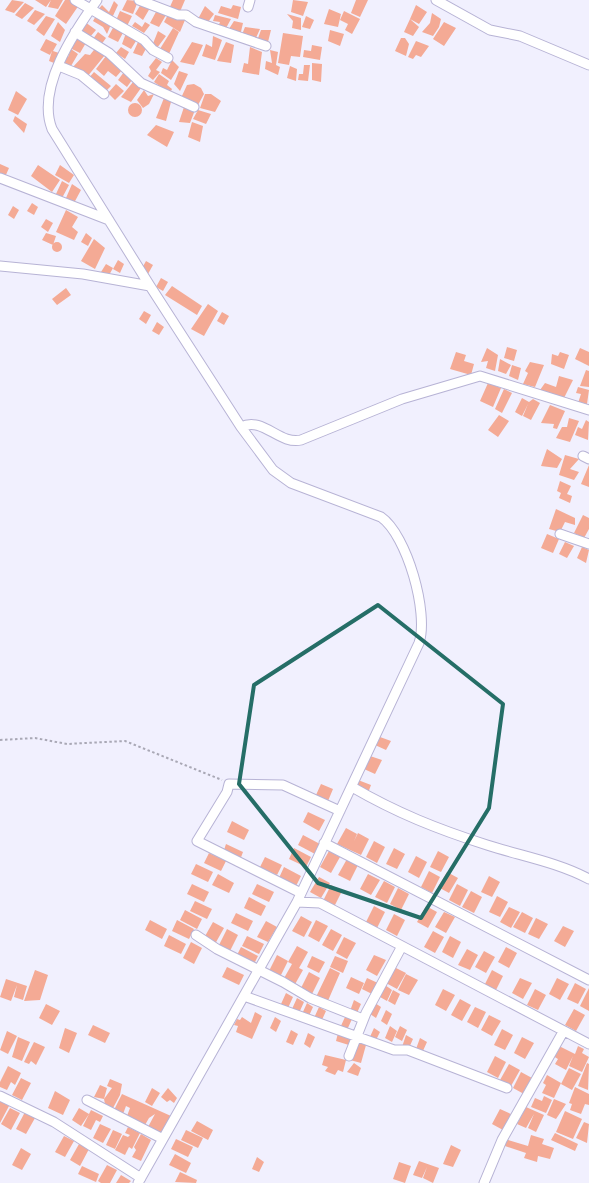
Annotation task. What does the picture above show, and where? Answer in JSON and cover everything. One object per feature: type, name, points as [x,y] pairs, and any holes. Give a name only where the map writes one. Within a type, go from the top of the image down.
[{"type":"street","points":[[75,0],[144,40],[153,50],[168,58]]},
{"type":"street","points":[[0,1096],[54,1122],[140,1180],[299,897],[352,787],[422,633],[421,610],[413,576],[401,542],[388,522],[381,517],[316,494],[281,478],[272,470],[241,426],[150,286],[50,122],[49,102],[59,66],[74,32],[97,0]]},
{"type":"street","points":[[139,0],[178,15],[186,15],[196,22],[266,46]]},
{"type":"street","points":[[436,0],[490,30],[520,36],[589,65]]},
{"type":"street","points":[[74,32],[109,53],[141,83],[194,107]]},
{"type":"street","points":[[59,66],[81,76],[104,94]]},
{"type":"street","points":[[0,178],[109,220]]},
{"type":"street","points":[[0,266],[83,274],[150,286]]},
{"type":"street","points":[[241,426],[248,423],[256,423],[296,442],[402,399],[480,376],[589,410]]},
{"type":"street","points":[[560,534],[589,544]]},
{"type":"street","points":[[339,814],[283,785],[228,788],[197,841],[299,897],[320,904],[589,1044]]},
{"type":"street","points":[[352,787],[410,818],[488,846],[562,867],[589,879]]},
{"type":"street","points":[[324,843],[589,980]]},
{"type":"street","points":[[196,935],[217,949],[319,1002],[363,1019]]},
{"type":"street","points":[[349,1056],[363,1019],[402,946]]},
{"type":"street","points":[[244,996],[394,1050],[408,1050],[507,1088]]},
{"type":"street","points":[[484,1183],[502,1140],[563,1032]]},
{"type":"street","points":[[87,1100],[163,1139]]},
{"type":"path","points":[[0,740],[35,738],[67,744],[125,741],[228,788]]},
{"type":"highlighted area","points":[[378,605],[503,704],[489,808],[421,918],[318,883],[239,784],[254,685]]},
{"type":"building","points":[[12,0],[24,2],[14,13],[5,10]]},
{"type":"building","points":[[35,0],[51,0],[46,7]]},
{"type":"building","points":[[51,0],[63,0],[58,9],[48,7]]},
{"type":"building","points":[[65,0],[71,0],[79,5],[66,24],[55,16]]},
{"type":"building","points":[[127,0],[138,1],[133,14],[122,10]]},
{"type":"building","points":[[173,0],[185,0],[179,14],[169,9]]},
{"type":"building","points":[[293,0],[308,2],[303,16],[291,12]]},
{"type":"building","points":[[356,0],[368,0],[360,17],[351,13]]},
{"type":"building","points":[[114,1],[118,5],[112,18],[97,11],[102,5],[109,12]]},
{"type":"building","points":[[25,3],[34,8],[22,19],[15,15]]},
{"type":"building","points":[[141,4],[150,8],[143,20],[135,14]]},
{"type":"building","points":[[233,5],[241,7],[238,19],[218,13],[221,6],[231,9]]},
{"type":"building","points":[[416,5],[427,12],[419,24],[410,19]]},
{"type":"building","points":[[205,6],[214,14],[208,22],[198,19]]},
{"type":"building","points":[[329,9],[341,14],[338,27],[324,24]]},
{"type":"building","points":[[35,10],[45,14],[34,25],[27,21]]},
{"type":"building","points":[[157,10],[166,15],[159,27],[150,23]]},
{"type":"building","points":[[120,11],[132,16],[126,28],[115,23]]},
{"type":"building","points":[[344,11],[360,19],[352,34],[345,30],[348,24],[340,20]]},
{"type":"building","points":[[169,13],[185,20],[180,32],[164,22]]},
{"type":"building","points":[[432,13],[441,19],[439,27],[433,36],[422,32],[430,23]]},
{"type":"building","points":[[97,14],[112,22],[107,34],[103,27],[93,21]]},
{"type":"building","points":[[287,14],[301,18],[301,30],[292,28],[293,21]]},
{"type":"building","points":[[215,15],[231,19],[225,30],[217,29],[220,22],[213,21]]},
{"type":"building","points":[[46,16],[55,19],[44,36],[36,30]]},
{"type":"building","points":[[306,16],[314,20],[310,29],[302,27]]},
{"type":"building","points":[[410,19],[419,27],[413,36],[404,32]]},
{"type":"building","points":[[234,21],[243,23],[240,36],[227,32]]},
{"type":"building","points":[[58,22],[65,30],[60,42],[51,36]]},
{"type":"building","points":[[85,22],[96,30],[90,37],[80,32]]},
{"type":"building","points":[[135,22],[142,27],[145,22],[150,25],[144,33],[132,26]]},
{"type":"building","points":[[444,22],[456,28],[444,46],[433,39]]},
{"type":"building","points":[[114,26],[124,31],[118,42],[108,37]]},
{"type":"building","points":[[245,27],[260,29],[255,40],[241,37]]},
{"type":"building","points":[[173,28],[179,32],[168,56],[158,52]]},
{"type":"building","points":[[261,30],[271,30],[267,46],[257,41]]},
{"type":"building","points":[[330,30],[344,34],[340,46],[328,41]]},
{"type":"building","points":[[158,31],[166,36],[157,48],[152,46]]},
{"type":"building","points":[[98,32],[106,38],[101,45],[93,39]]},
{"type":"building","points":[[126,33],[136,41],[131,49],[122,44]]},
{"type":"building","points":[[283,33],[303,36],[300,57],[291,56],[289,65],[278,63]]},
{"type":"building","points":[[78,36],[87,41],[80,53],[70,48]]},
{"type":"building","points":[[213,36],[222,40],[215,60],[202,56],[206,44],[212,47]]},
{"type":"building","points":[[401,38],[405,38],[409,44],[406,56],[395,51]]},
{"type":"building","points":[[46,39],[57,44],[53,51],[62,54],[59,65],[49,61],[52,51],[50,55],[40,50]]},
{"type":"building","points":[[416,41],[429,46],[421,57],[416,55],[413,59],[408,57]]},
{"type":"building","points":[[138,42],[148,45],[142,56],[133,53]]},
{"type":"building","points":[[192,42],[203,45],[194,65],[180,62]]},
{"type":"building","points":[[226,42],[234,45],[231,63],[217,61]]},
{"type":"building","points":[[312,45],[322,47],[320,60],[303,57],[304,50],[311,51]]},
{"type":"building","points":[[97,46],[105,55],[87,77],[72,68],[85,54],[90,55]]},
{"type":"building","points":[[121,47],[129,52],[125,59],[116,53]]},
{"type":"building","points":[[250,47],[262,52],[259,75],[242,72],[244,63],[248,64]]},
{"type":"building","points":[[71,49],[78,54],[71,66],[61,63],[63,56],[68,57]]},
{"type":"building","points":[[270,50],[278,52],[276,65],[280,67],[278,75],[265,69],[266,61],[272,63]]},
{"type":"building","points":[[106,56],[123,69],[116,77],[108,71],[104,76],[96,69]]},
{"type":"building","points":[[156,58],[162,62],[156,70],[160,72],[153,80],[148,76],[151,71],[149,67]]},
{"type":"building","points":[[172,60],[179,67],[171,80],[161,73],[163,68],[167,70]]},
{"type":"building","points":[[312,63],[322,64],[321,82],[312,80]]},
{"type":"building","points":[[304,65],[310,65],[308,81],[298,80],[299,74],[303,74]]},
{"type":"building","points":[[290,66],[297,69],[296,81],[287,78]]},
{"type":"building","points":[[179,71],[188,74],[180,91],[174,84]]},
{"type":"building","points":[[94,72],[111,86],[105,92],[88,79]]},
{"type":"building","points":[[124,72],[132,80],[127,87],[118,80]]},
{"type":"building","points":[[159,74],[169,81],[167,85],[172,89],[170,93],[154,82]]},
{"type":"building","points":[[133,82],[141,88],[131,102],[121,97]]},
{"type":"building","points":[[116,84],[124,91],[115,100],[108,93]]},
{"type":"building","points":[[194,84],[201,88],[204,94],[198,105],[181,98],[187,85]]},
{"type":"building","points":[[144,90],[148,96],[154,94],[149,104],[143,108],[137,100]]},
{"type":"building","points":[[16,91],[27,99],[18,115],[8,110]]},
{"type":"building","points":[[205,94],[211,94],[221,101],[215,112],[200,108]]},
{"type":"building","points":[[164,98],[171,102],[166,121],[156,118]]},
{"type":"building","points":[[135,103],[140,105],[142,110],[140,115],[135,117],[130,115],[128,110],[130,105]]},
{"type":"building","points":[[184,107],[195,110],[190,123],[179,122]]},
{"type":"building","points":[[198,110],[211,114],[206,124],[193,119]]},
{"type":"building","points":[[15,116],[27,124],[24,133],[13,121]]},
{"type":"building","points":[[192,122],[203,126],[200,142],[188,137]]},
{"type":"building","points":[[156,125],[174,132],[167,147],[147,135]]},
{"type":"building","points":[[0,164],[9,168],[5,177],[0,175]]},
{"type":"building","points":[[38,165],[60,180],[52,192],[31,176]]},
{"type":"building","points":[[60,165],[74,175],[69,183],[55,175]]},
{"type":"building","points":[[62,181],[69,185],[62,198],[56,194]]},
{"type":"building","points":[[72,184],[81,190],[74,203],[66,198]]},
{"type":"building","points":[[32,203],[38,207],[34,215],[27,211]]},
{"type":"building","points":[[13,206],[19,210],[14,219],[8,215]]},
{"type":"building","points":[[66,210],[78,217],[72,227],[78,232],[74,240],[56,232]]},
{"type":"building","points":[[46,219],[53,223],[48,232],[41,227]]},
{"type":"building","points":[[46,233],[56,236],[53,245],[42,240]]},
{"type":"building","points":[[86,233],[92,238],[88,246],[81,242]]},
{"type":"building","points":[[94,239],[105,248],[95,269],[81,261]]},
{"type":"building","points":[[55,242],[59,242],[62,247],[61,251],[55,252],[52,249],[52,245]]},
{"type":"building","points":[[118,260],[124,264],[120,273],[113,269]]},
{"type":"building","points":[[146,261],[153,265],[148,274],[141,270]]},
{"type":"building","points":[[106,264],[113,268],[108,277],[101,272]]},
{"type":"building","points":[[161,278],[168,282],[163,291],[156,287]]},
{"type":"building","points":[[172,286],[202,306],[197,315],[165,295]]},
{"type":"building","points":[[66,288],[71,295],[57,305],[52,299]]},
{"type":"building","points":[[208,304],[218,311],[204,336],[191,329]]},
{"type":"building","points":[[144,311],[151,315],[146,324],[139,319]]},
{"type":"building","points":[[222,312],[229,316],[224,325],[217,321]]},
{"type":"building","points":[[157,322],[164,327],[159,335],[152,331]]},
{"type":"building","points":[[507,347],[517,350],[514,361],[504,358]]},
{"type":"building","points":[[487,348],[498,355],[495,371],[486,368],[488,361],[481,362]]},
{"type":"building","points":[[580,348],[589,352],[589,366],[575,359]]},
{"type":"building","points":[[456,352],[466,355],[464,361],[474,364],[471,375],[450,369]]},
{"type":"building","points":[[560,352],[569,355],[564,369],[551,364],[552,354],[558,356]]},
{"type":"building","points":[[500,359],[511,365],[506,374],[498,371]]},
{"type":"building","points":[[530,362],[544,365],[535,387],[523,384],[528,373],[525,371]]},
{"type":"building","points":[[512,365],[521,368],[518,380],[509,376]]},
{"type":"building","points":[[586,370],[589,371],[589,387],[580,386]]},
{"type":"building","points":[[559,376],[573,380],[564,398],[540,390],[545,383],[556,387]]},
{"type":"building","points":[[488,383],[501,388],[493,407],[480,401]]},
{"type":"building","points":[[578,387],[589,390],[587,404],[578,403],[581,394],[576,393]]},
{"type":"building","points":[[504,389],[512,393],[502,413],[495,409]]},
{"type":"building","points":[[522,398],[529,402],[533,399],[540,403],[531,420],[523,416],[528,404],[522,416],[515,412]]},
{"type":"building","points":[[550,405],[565,411],[557,429],[553,428],[554,424],[541,423]]},
{"type":"building","points":[[499,415],[509,421],[498,437],[488,430]]},
{"type":"building","points":[[569,418],[579,421],[570,442],[556,438],[562,427],[567,427]]},
{"type":"building","points":[[586,420],[589,422],[588,440],[575,435],[578,427],[582,429]]},
{"type":"building","points":[[547,449],[562,459],[557,468],[541,466]]},
{"type":"building","points":[[565,455],[579,459],[570,469],[579,472],[574,480],[559,475]]},
{"type":"building","points":[[589,465],[589,487],[581,484]]},
{"type":"building","points":[[560,481],[571,486],[567,494],[572,496],[570,503],[559,498],[561,493],[557,491]]},
{"type":"building","points":[[556,509],[575,518],[575,525],[565,522],[560,532],[549,529]]},
{"type":"building","points":[[583,515],[589,518],[589,529],[584,538],[574,533]]},
{"type":"building","points":[[547,534],[559,539],[553,553],[541,548]]},
{"type":"building","points":[[565,542],[574,546],[567,558],[559,554]]},
{"type":"building","points":[[582,547],[589,550],[586,563],[577,558]]},
{"type":"building","points":[[380,737],[391,741],[386,750],[375,745]]},
{"type":"building","points":[[370,756],[382,760],[375,774],[364,769]]},
{"type":"building","points":[[358,780],[371,785],[368,793],[355,788]]},
{"type":"building","points":[[321,784],[333,789],[328,801],[316,795]]},
{"type":"building","points":[[308,812],[325,820],[319,831],[303,822]]},
{"type":"building","points":[[232,821],[249,830],[244,840],[227,832]]},
{"type":"building","points":[[346,828],[357,834],[354,841],[358,833],[369,839],[361,855],[337,844]]},
{"type":"building","points":[[303,835],[320,844],[315,854],[298,845]]},
{"type":"building","points":[[374,841],[385,847],[377,863],[366,857]]},
{"type":"building","points":[[226,844],[243,852],[240,860],[224,850]]},
{"type":"building","points":[[294,848],[311,857],[306,867],[289,859]]},
{"type":"building","points":[[394,848],[405,854],[397,869],[386,864]]},
{"type":"building","points":[[329,851],[340,857],[331,873],[320,867]]},
{"type":"building","points":[[438,851],[449,857],[441,872],[430,867]]},
{"type":"building","points":[[209,853],[226,861],[221,871],[204,863]]},
{"type":"building","points":[[416,856],[427,862],[419,878],[408,872]]},
{"type":"building","points":[[265,857],[282,865],[277,875],[260,867]]},
{"type":"building","points":[[347,859],[358,865],[350,881],[338,875]]},
{"type":"building","points":[[196,864],[213,872],[208,882],[191,874]]},
{"type":"building","points":[[284,867],[301,876],[296,886],[279,878]]},
{"type":"building","points":[[429,871],[440,877],[432,893],[421,887]]},
{"type":"building","points":[[447,872],[458,878],[449,893],[438,887]]},
{"type":"building","points":[[218,874],[234,883],[229,893],[212,885]]},
{"type":"building","points":[[368,874],[380,880],[371,895],[360,889]]},
{"type":"building","points":[[489,876],[500,882],[492,897],[481,892]]},
{"type":"building","points":[[319,877],[330,883],[321,898],[310,892]]},
{"type":"building","points":[[384,881],[395,887],[387,903],[375,897]]},
{"type":"building","points":[[192,884],[209,892],[204,902],[187,894]]},
{"type":"building","points":[[257,884],[274,892],[269,902],[252,894]]},
{"type":"building","points":[[457,884],[468,890],[460,906],[449,900]]},
{"type":"building","points":[[331,885],[342,891],[334,907],[323,901]]},
{"type":"building","points":[[398,888],[409,894],[401,910],[390,904]]},
{"type":"building","points":[[471,891],[482,897],[474,913],[462,907]]},
{"type":"building","points":[[497,896],[508,902],[500,917],[489,912]]},
{"type":"building","points":[[249,897],[266,906],[261,916],[244,908]]},
{"type":"building","points":[[195,901],[212,909],[207,919],[190,911]]},
{"type":"building","points":[[374,906],[385,912],[377,928],[366,922]]},
{"type":"building","points":[[426,906],[437,912],[428,928],[417,922]]},
{"type":"building","points":[[509,907],[520,912],[511,928],[500,922]]},
{"type":"building","points":[[185,910],[202,919],[197,929],[180,920]]},
{"type":"building","points":[[444,912],[455,917],[446,933],[435,927]]},
{"type":"building","points":[[522,912],[533,918],[525,933],[513,927]]},
{"type":"building","points":[[236,913],[253,921],[248,931],[231,923]]},
{"type":"building","points":[[394,914],[405,920],[397,936],[386,930]]},
{"type":"building","points":[[301,916],[312,922],[304,937],[292,931]]},
{"type":"building","points":[[536,918],[548,924],[539,939],[528,934]]},
{"type":"building","points":[[150,920],[167,929],[162,939],[145,930]]},
{"type":"building","points":[[177,920],[194,929],[189,939],[172,931]]},
{"type":"building","points":[[316,920],[328,926],[319,942],[308,936]]},
{"type":"building","points":[[266,921],[277,927],[268,942],[257,937]]},
{"type":"building","points":[[213,922],[224,928],[215,944],[204,938]]},
{"type":"building","points":[[563,926],[574,931],[565,947],[554,941]]},
{"type":"building","points":[[227,929],[238,935],[230,951],[219,945]]},
{"type":"building","points":[[331,929],[342,935],[333,951],[322,945]]},
{"type":"building","points":[[433,931],[444,937],[435,953],[424,947]]},
{"type":"building","points":[[169,935],[186,944],[181,954],[164,946]]},
{"type":"building","points":[[247,936],[264,944],[259,954],[242,946]]},
{"type":"building","points":[[450,936],[461,942],[453,958],[442,952]]},
{"type":"building","points":[[344,937],[356,943],[347,959],[336,953]]},
{"type":"building","points":[[191,942],[202,948],[194,964],[183,958]]},
{"type":"building","points":[[297,946],[308,952],[299,968],[303,970],[294,986],[283,980],[292,964],[288,962]]},
{"type":"building","points":[[241,947],[258,956],[253,966],[236,957]]},
{"type":"building","points":[[506,947],[517,953],[509,968],[498,962]]},
{"type":"building","points":[[467,949],[478,955],[470,970],[458,965]]},
{"type":"building","points":[[484,951],[495,957],[486,973],[475,967]]},
{"type":"building","points":[[277,955],[288,961],[280,977],[269,971]]},
{"type":"building","points":[[374,955],[386,960],[377,976],[366,970]]},
{"type":"building","points":[[312,956],[325,962],[319,973],[307,967]]},
{"type":"building","points":[[335,956],[348,961],[343,973],[330,967]]},
{"type":"building","points":[[227,967],[244,975],[239,985],[222,977]]},
{"type":"building","points":[[394,967],[406,973],[397,989],[386,983]]},
{"type":"building","points":[[330,968],[340,973],[327,1003],[316,997]]},
{"type":"building","points":[[35,970],[48,975],[40,1000],[24,1001]]},
{"type":"building","points":[[492,970],[503,976],[495,992],[484,986]]},
{"type":"building","points":[[309,972],[320,978],[312,994],[301,988]]},
{"type":"building","points":[[406,974],[418,980],[409,995],[398,990]]},
{"type":"building","points":[[351,977],[364,983],[359,994],[346,988]]},
{"type":"building","points":[[367,978],[380,984],[374,995],[362,989]]},
{"type":"building","points":[[520,978],[532,983],[523,999],[512,993]]},
{"type":"building","points":[[557,978],[569,984],[560,1000],[549,994]]},
{"type":"building","points":[[6,979],[27,986],[23,1000],[14,997],[17,985],[11,1001],[0,997]]},
{"type":"building","points":[[575,983],[586,989],[578,1004],[567,999]]},
{"type":"building","points":[[385,985],[392,990],[387,1001],[380,997]]},
{"type":"building","points":[[589,988],[589,1011],[580,1006]]},
{"type":"building","points":[[443,989],[455,995],[446,1011],[435,1005]]},
{"type":"building","points":[[535,989],[546,995],[538,1010],[527,1005]]},
{"type":"building","points":[[393,990],[400,994],[395,1005],[388,1001]]},
{"type":"building","points":[[286,993],[293,997],[288,1008],[281,1004]]},
{"type":"building","points":[[297,998],[304,1002],[299,1013],[292,1009]]},
{"type":"building","points":[[460,999],[471,1005],[462,1021],[451,1015]]},
{"type":"building","points":[[354,1000],[361,1004],[356,1015],[350,1011]]},
{"type":"building","points":[[307,1003],[313,1007],[308,1018],[302,1014]]},
{"type":"building","points":[[375,1003],[381,1007],[376,1018],[370,1014]]},
{"type":"building","points":[[46,1004],[60,1011],[52,1025],[39,1018]]},
{"type":"building","points":[[319,1007],[326,1011],[321,1022],[314,1018]]},
{"type":"building","points":[[475,1007],[486,1012],[478,1028],[467,1022]]},
{"type":"building","points":[[574,1009],[585,1015],[576,1031],[565,1025]]},
{"type":"building","points":[[386,1010],[392,1014],[387,1025],[381,1021]]},
{"type":"building","points":[[255,1012],[262,1016],[252,1039],[236,1032],[238,1026],[234,1025],[237,1019],[240,1020],[242,1017],[251,1023]]},
{"type":"building","points":[[489,1015],[501,1021],[492,1036],[481,1030]]},
{"type":"building","points":[[275,1017],[281,1021],[276,1032],[270,1028]]},
{"type":"building","points":[[345,1017],[352,1019],[347,1030],[340,1028]]},
{"type":"building","points":[[93,1025],[110,1033],[105,1043],[88,1035]]},
{"type":"building","points":[[390,1026],[397,1031],[392,1042],[385,1038]]},
{"type":"building","points":[[400,1026],[407,1030],[402,1041],[395,1037]]},
{"type":"building","points":[[65,1028],[77,1033],[69,1053],[59,1048]]},
{"type":"building","points":[[374,1028],[380,1032],[375,1042],[369,1039]]},
{"type":"building","points":[[502,1029],[513,1035],[505,1050],[494,1045]]},
{"type":"building","points":[[291,1030],[298,1034],[293,1045],[286,1042]]},
{"type":"building","points":[[7,1031],[17,1036],[8,1054],[0,1050]]},
{"type":"building","points":[[308,1033],[315,1037],[310,1048],[304,1044]]},
{"type":"building","points":[[338,1033],[355,1038],[352,1046],[336,1041]]},
{"type":"building","points":[[406,1035],[413,1039],[408,1050],[402,1047]]},
{"type":"building","points":[[18,1037],[30,1042],[22,1061],[12,1057]]},
{"type":"building","points":[[522,1037],[534,1043],[525,1059],[514,1053]]},
{"type":"building","points":[[420,1038],[427,1042],[422,1053],[416,1049]]},
{"type":"building","points":[[34,1042],[45,1047],[36,1065],[31,1061],[29,1064],[24,1062]]},
{"type":"building","points":[[357,1042],[366,1045],[361,1063],[350,1060]]},
{"type":"building","points":[[559,1046],[575,1054],[578,1046],[584,1049],[582,1053],[589,1057],[582,1072],[569,1066],[573,1056],[566,1070],[555,1064],[558,1059],[553,1056]]},
{"type":"building","points":[[325,1055],[346,1060],[343,1072],[338,1070],[335,1075],[325,1071],[328,1067],[322,1065]]},
{"type":"building","points":[[495,1056],[506,1062],[498,1078],[487,1072]]},
{"type":"building","points":[[354,1063],[361,1068],[358,1076],[347,1072]]},
{"type":"building","points":[[587,1063],[589,1064],[588,1090],[578,1086]]},
{"type":"building","points":[[509,1064],[520,1070],[511,1086],[500,1080]]},
{"type":"building","points":[[8,1066],[21,1073],[15,1085],[11,1082],[7,1090],[0,1087],[0,1082]]},
{"type":"building","points":[[569,1068],[581,1074],[572,1090],[561,1084]]},
{"type":"building","points":[[521,1072],[532,1078],[524,1094],[513,1088]]},
{"type":"building","points":[[547,1075],[561,1083],[554,1098],[542,1093],[546,1085],[543,1083]]},
{"type":"building","points":[[21,1078],[31,1083],[22,1100],[12,1095]]},
{"type":"building","points":[[110,1079],[122,1084],[120,1095],[113,1108],[105,1104],[104,1099],[112,1088],[107,1086]]},
{"type":"building","points":[[100,1085],[107,1088],[104,1099],[94,1097]]},
{"type":"building","points":[[575,1087],[589,1094],[589,1105],[585,1104],[581,1114],[570,1110],[572,1104],[569,1103]]},
{"type":"building","points":[[152,1088],[160,1093],[152,1106],[145,1102]]},
{"type":"building","points":[[168,1088],[177,1098],[174,1103],[170,1100],[167,1102],[161,1097]]},
{"type":"building","points":[[55,1091],[70,1100],[63,1115],[48,1108]]},
{"type":"building","points":[[122,1094],[171,1116],[161,1134],[148,1127],[155,1114],[149,1118],[145,1125],[127,1116],[130,1108],[126,1106],[123,1114],[114,1110]]},
{"type":"building","points":[[544,1096],[552,1100],[546,1113],[531,1107],[535,1098],[542,1101]]},
{"type":"building","points":[[554,1099],[566,1104],[556,1119],[547,1115]]},
{"type":"building","points":[[0,1101],[9,1106],[0,1123]]},
{"type":"building","points":[[526,1107],[544,1115],[536,1132],[528,1128],[534,1114],[526,1128],[517,1124]]},
{"type":"building","points":[[10,1108],[20,1113],[11,1130],[1,1124]]},
{"type":"building","points":[[79,1108],[89,1114],[81,1126],[72,1120]]},
{"type":"building","points":[[500,1109],[511,1114],[503,1130],[492,1124]]},
{"type":"building","points":[[91,1110],[103,1116],[100,1122],[96,1120],[91,1130],[83,1126]]},
{"type":"building","points":[[565,1111],[582,1119],[573,1139],[556,1132]]},
{"type":"building","points":[[25,1112],[35,1118],[26,1134],[16,1129]]},
{"type":"building","points":[[197,1121],[213,1130],[208,1140],[191,1131]]},
{"type":"building","points":[[584,1122],[589,1124],[587,1143],[576,1138]]},
{"type":"building","points":[[100,1124],[111,1129],[103,1143],[93,1138]]},
{"type":"building","points":[[128,1127],[140,1133],[132,1149],[129,1147],[125,1155],[115,1150],[123,1135],[128,1137],[130,1135],[125,1133]]},
{"type":"building","points":[[113,1130],[122,1134],[115,1149],[106,1145]]},
{"type":"building","points":[[186,1130],[203,1138],[198,1148],[181,1140]]},
{"type":"building","points":[[555,1133],[578,1144],[575,1151],[551,1140]]},
{"type":"building","points":[[141,1134],[151,1140],[141,1161],[132,1157],[136,1150],[134,1147]]},
{"type":"building","points":[[531,1135],[544,1139],[542,1144],[554,1148],[550,1159],[538,1156],[537,1162],[524,1158],[526,1153],[502,1145],[505,1139],[528,1146]]},
{"type":"building","points":[[64,1136],[74,1141],[65,1157],[55,1152]]},
{"type":"building","points":[[176,1139],[193,1147],[188,1157],[171,1149]]},
{"type":"building","points":[[79,1144],[89,1149],[80,1166],[70,1160]]},
{"type":"building","points":[[451,1145],[461,1150],[453,1167],[443,1164]]},
{"type":"building","points":[[21,1148],[31,1154],[22,1170],[12,1165]]},
{"type":"building","points":[[175,1154],[191,1163],[186,1173],[169,1165]]},
{"type":"building","points":[[257,1157],[264,1162],[259,1172],[252,1169]]},
{"type":"building","points":[[419,1161],[439,1168],[433,1183],[423,1178],[427,1167],[422,1178],[413,1175]]},
{"type":"building","points":[[399,1162],[411,1166],[405,1183],[393,1179]]},
{"type":"building","points":[[107,1165],[117,1170],[110,1183],[101,1183],[98,1181]]},
{"type":"building","points":[[82,1166],[99,1174],[96,1182],[78,1174]]},
{"type":"building","points":[[180,1172],[197,1180],[196,1183],[175,1182]]},
{"type":"building","points":[[121,1175],[131,1181],[129,1183],[116,1183]]}]
